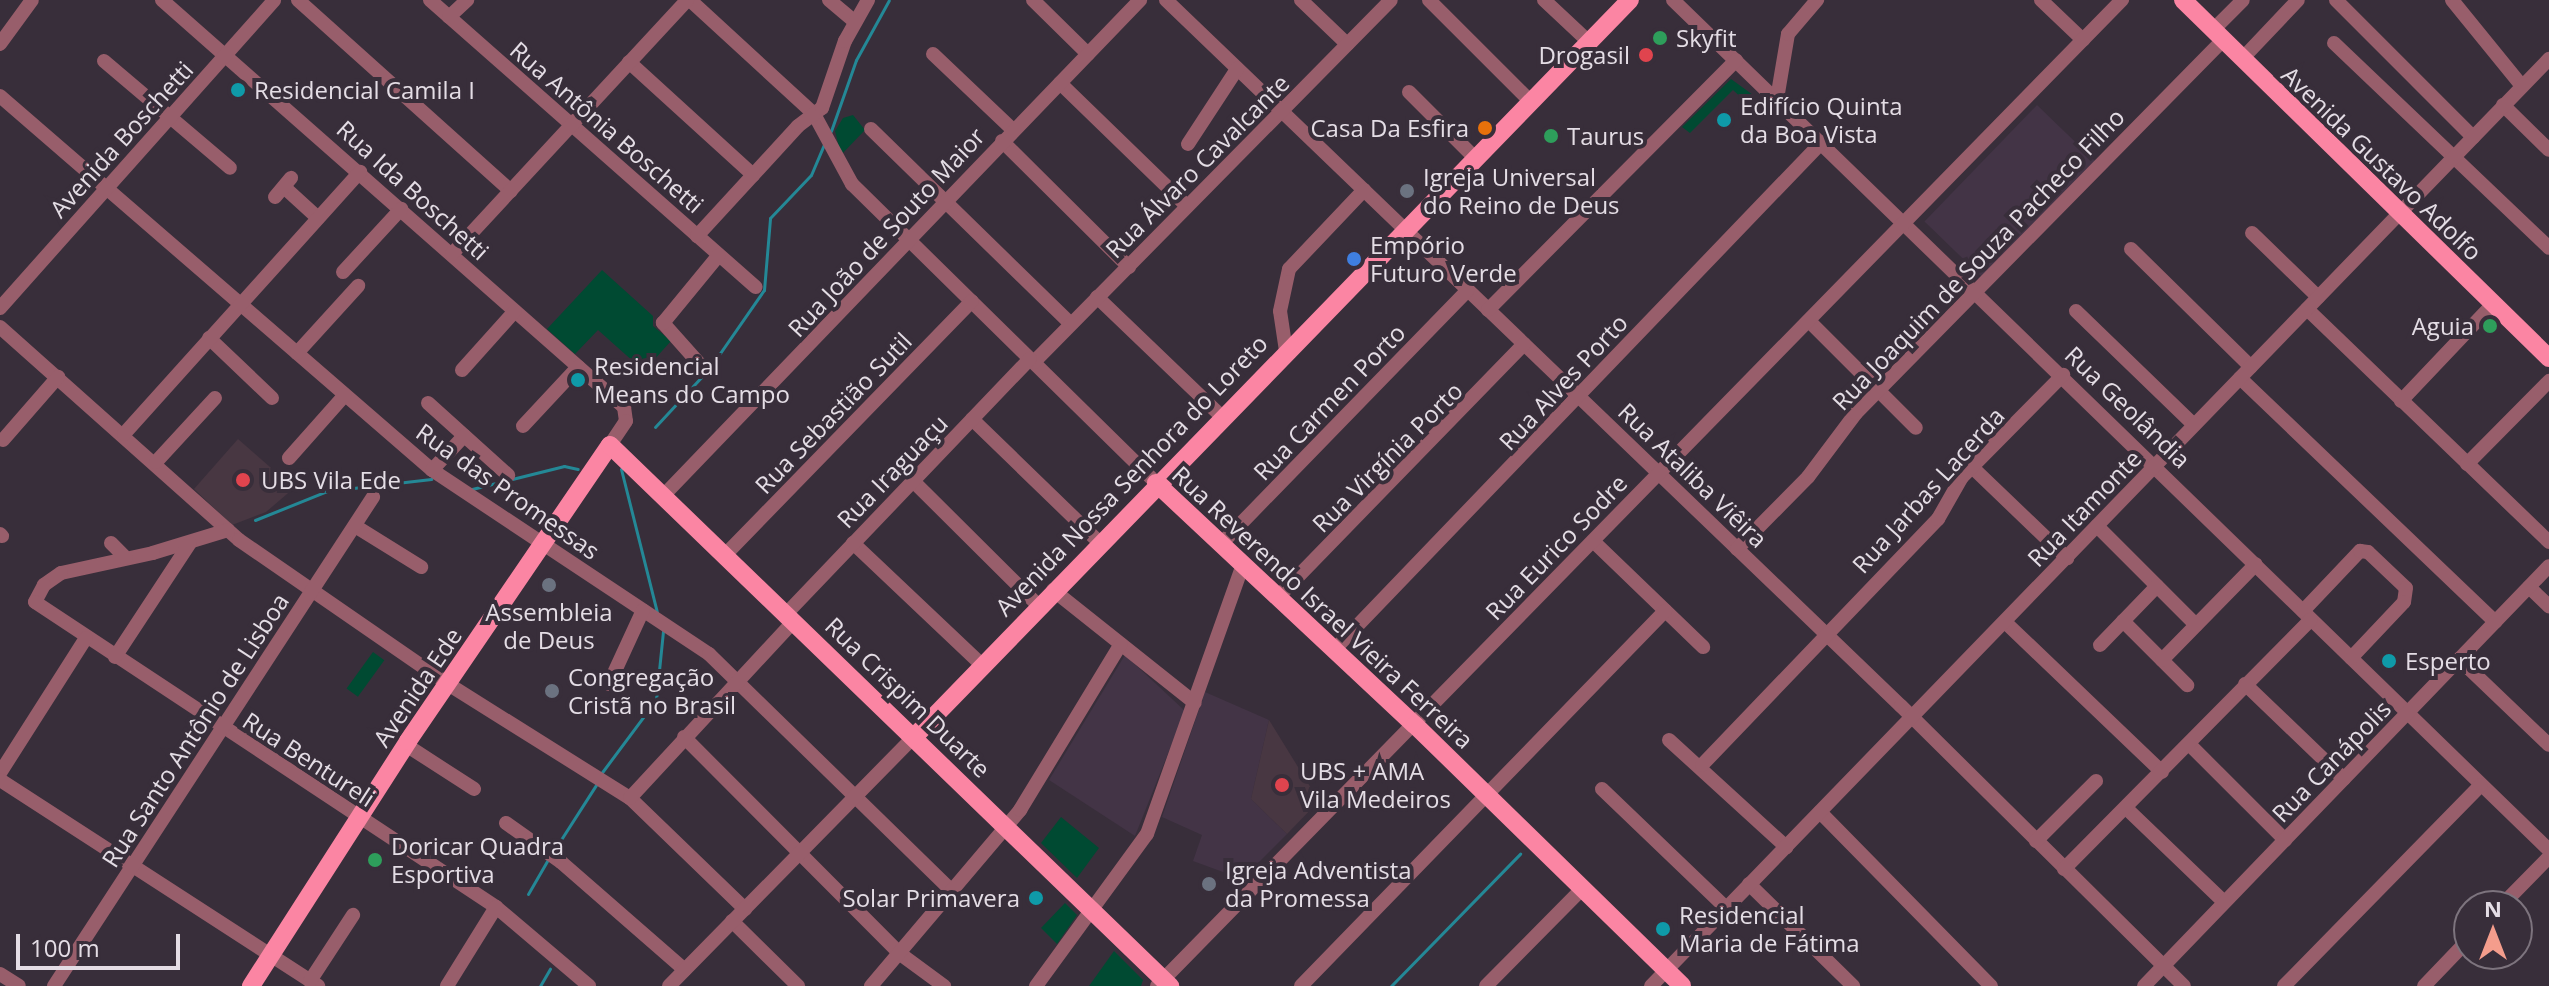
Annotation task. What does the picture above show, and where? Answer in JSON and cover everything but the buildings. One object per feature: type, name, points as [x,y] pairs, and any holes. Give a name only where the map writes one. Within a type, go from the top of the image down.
[{"type":"main road","name":"Avenida Nossa Senhora do Loreto","points":[[915,736],[1221,416],[1630,0]]},
{"type":"main road","name":"Avenida Gustavo Adolfo","points":[[2183,0],[2398,214],[2549,358]]},
{"type":"main road","name":"Rua Crispim Duarte","points":[[610,445],[1009,826],[1163,984]]},
{"type":"main road","name":"Avenida Ede","points":[[251,986],[406,745],[610,445]]},
{"type":"main road","name":"Rua Reverendo Israel Vieira Ferreira","points":[[1156,483],[1415,725],[1682,986]]},
{"type":"street","points":[[0,44],[32,0]]},
{"type":"street","name":"Rua Ida Boschetti","points":[[162,0],[624,407],[627,418]]},
{"type":"street","name":"Avenida Boschetti","points":[[0,308],[274,0]]},
{"type":"street","points":[[298,0],[511,191]]},
{"type":"street","name":"Rua Antônia Boschetti","points":[[430,0],[755,287]]},
{"type":"street","points":[[449,17],[467,0]]},
{"type":"street","points":[[452,254],[689,0]]},
{"type":"street","name":"Rua Reverendo Israel Vieira Ferreira","points":[[689,0],[814,114],[828,132],[840,167],[908,241],[1156,483]]},
{"type":"street","points":[[697,236],[826,98],[861,9],[829,0]]},
{"type":"street","points":[[1033,0],[1088,54]]},
{"type":"street","name":"Rua João de Souto Maior","points":[[664,495],[1140,0]]},
{"type":"street","name":"Rua Ataliba Viêira","points":[[1166,0],[1913,718],[2184,986]]},
{"type":"street","points":[[1301,0],[1347,44]]},
{"type":"street","name":"Rua Álvaro Cavalcante","points":[[1032,360],[1129,267],[1391,0]]},
{"type":"street","points":[[1429,0],[1531,102]]},
{"type":"street","points":[[1544,0],[1589,42]]},
{"type":"street","name":"Rua Geolândia","points":[[1673,0],[1906,222],[2549,850]]},
{"type":"street","points":[[1777,99],[1788,34],[1817,0]]},
{"type":"street","points":[[2041,0],[2083,40]]},
{"type":"street","name":"Rua Eurico Sodre","points":[[1163,984],[1657,473],[2122,0]]},
{"type":"street","name":"Rua Joaquim de Souza Pacheco Filho","points":[[1737,549],[1808,477],[1878,391],[2218,35],[2243,0]]},
{"type":"street","points":[[2242,59],[2298,0]]},
{"type":"street","points":[[2336,0],[2473,137]]},
{"type":"street","points":[[2452,0],[2522,86]]},
{"type":"street","points":[[2334,43],[2549,248]]},
{"type":"street","points":[[933,54],[1129,267]]},
{"type":"street","name":"Rua Itamonte","points":[[1651,986],[2549,59]]},
{"type":"street","points":[[1488,310],[1736,60]]},
{"type":"street","points":[[104,61],[230,168]]},
{"type":"street","points":[[629,62],[753,175]]},
{"type":"street","points":[[1188,144],[1237,69]]},
{"type":"street","points":[[1060,83],[1187,206]]},
{"type":"street","points":[[1409,92],[1475,158]]},
{"type":"street","name":"Rua das Promessas","points":[[0,96],[242,301],[432,470],[540,545],[655,617],[737,683],[952,891]]},
{"type":"street","points":[[2503,105],[2549,150]]},
{"type":"street","points":[[871,129],[1071,324]]},
{"type":"street","name":"Rua Alves Porto","points":[[1334,650],[1581,397],[1822,142]]},
{"type":"street","points":[[124,434],[360,172]]},
{"type":"street","points":[[283,187],[318,218]]},
{"type":"street","points":[[1286,351],[1280,311],[1289,269],[1364,190]]},
{"type":"street","points":[[343,272],[401,209]]},
{"type":"street","points":[[2252,233],[2318,297]]},
{"type":"street","points":[[2131,249],[2251,367]]},
{"type":"street","points":[[704,369],[663,328],[718,256]]},
{"type":"street","points":[[297,353],[358,286]]},
{"type":"street","name":"Rua Carmen Porto","points":[[1221,544],[1467,291]]},
{"type":"street","points":[[1097,297],[1221,416]]},
{"type":"street","name":"Rua Sebastião Sutil","points":[[725,555],[972,301]]},
{"type":"street","points":[[2401,401],[2493,304]]},
{"type":"street","points":[[2307,309],[2549,542]]},
{"type":"street","points":[[462,370],[515,311]]},
{"type":"street","points":[[2076,311],[2194,425]]},
{"type":"street","points":[[1809,321],[1916,428]]},
{"type":"street","points":[[0,327],[156,462],[228,530],[312,592],[448,684],[630,798],[745,909]]},
{"type":"street","points":[[209,338],[272,398]]},
{"type":"street","name":"Rua Virgínia Porto","points":[[1278,597],[1524,344]]},
{"type":"street","name":"Rua Iraguaçu","points":[[630,798],[737,683],[853,543],[1032,360]]},
{"type":"street","points":[[523,426],[578,367]]},
{"type":"street","name":"Rua Jarbas Lacerda","points":[[1702,765],[1938,519],[1972,467],[2063,375]]},
{"type":"street","points":[[3,440],[58,377]]},
{"type":"street","points":[[2240,378],[2495,622]]},
{"type":"street","points":[[2467,464],[2549,381]]},
{"type":"street","points":[[289,458],[345,395]]},
{"type":"street","points":[[156,462],[215,398]]},
{"type":"street","points":[[428,403],[508,475]]},
{"type":"street","name":"Avenida Ede","points":[[610,445],[627,418]]},
{"type":"street","points":[[972,419],[1100,543]]},
{"type":"street","points":[[432,470],[464,436]]},
{"type":"street","points":[[1972,467],[2067,558]]},
{"type":"street","points":[[912,480],[1038,605]]},
{"type":"street","name":"Rua Santo Antônio de Lisboa","points":[[54,986],[373,497]]},
{"type":"street","points":[[355,526],[421,567]]},
{"type":"street","points":[[2097,526],[2196,625]]},
{"type":"street","points":[[111,543],[126,558],[190,543],[228,530]]},
{"type":"street","points":[[1593,541],[1703,647]]},
{"type":"street","points":[[115,657],[190,543]]},
{"type":"street","points":[[853,543],[982,665]]},
{"type":"street","points":[[2064,869],[2245,684],[2360,551],[2368,552],[2406,588],[2404,602],[2351,658]]},
{"type":"street","name":"Rua Bentureli","points":[[126,558],[50,579],[36,598],[37,605],[496,907],[589,986]]},
{"type":"street","points":[[1036,986],[1147,834],[1243,564]]},
{"type":"street","points":[[2162,660],[2256,564]]},
{"type":"street","name":"Rua Canápolis","points":[[2144,986],[2549,566]]},
{"type":"street","points":[[2100,645],[2157,586]]},
{"type":"street","points":[[2529,587],[2549,606]]},
{"type":"street","points":[[1053,590],[1195,703]]},
{"type":"street","points":[[1301,986],[1488,797],[1665,611]]},
{"type":"street","points":[[609,684],[655,617]]},
{"type":"street","points":[[2123,621],[2187,685]]},
{"type":"street","points":[[2005,622],[2162,772]]},
{"type":"street","points":[[0,773],[86,638]]},
{"type":"street","points":[[871,986],[1009,826],[1121,644]]},
{"type":"street","points":[[2459,659],[2549,745]]},
{"type":"street","points":[[2245,684],[2344,779]]},
{"type":"street","name":"Avenida Nossa Senhora do Loreto","points":[[669,986],[915,736]]},
{"type":"street","points":[[684,737],[899,953],[944,986]]},
{"type":"street","points":[[1669,740],[1702,765],[1786,847]]},
{"type":"street","points":[[2189,744],[2285,840]]},
{"type":"street","points":[[406,745],[474,789]]},
{"type":"street","points":[[0,780],[314,984],[353,915]]},
{"type":"street","points":[[2036,841],[2096,781]]},
{"type":"street","points":[[2284,986],[2481,785]]},
{"type":"street","points":[[1602,789],[1726,908]]},
{"type":"street","points":[[2126,808],[2224,902]]},
{"type":"street","points":[[1820,812],[1991,986]]},
{"type":"street","points":[[506,823],[561,862],[685,970]]},
{"type":"street","points":[[2517,890],[2549,857]]},
{"type":"street","points":[[1749,884],[1853,986]]},
{"type":"street","points":[[1486,986],[1583,888]]},
{"type":"street","points":[[447,986],[496,907]]},
{"type":"street","points":[[732,921],[798,986]]},
{"type":"street","points":[[2424,986],[2453,956]]},
{"type":"street","points":[[0,974],[19,986]]},
{"type":"shaded area","points":[[2037,105],[2095,161],[1983,278],[1924,222]]},
{"type":"shaded area","name":"UBS Vila Ede","points":[[238,439],[294,488],[266,512],[232,525],[194,489]]},
{"type":"shaded area","points":[[1125,655],[1185,711],[1135,836],[1049,780]]},
{"type":"shaded area","points":[[1205,692],[1269,720],[1251,799],[1287,834],[1242,879],[1193,861],[1202,835],[1162,817]]},
{"type":"shaded area","name":"UBS + AMA Vila Medeiros","points":[[1269,720],[1319,801],[1287,834],[1251,799]]},
{"type":"green space","points":[[1731,79],[1753,95],[1746,102],[1733,90],[1690,133],[1682,127]]},
{"type":"green space","points":[[853,115],[865,130],[841,155],[835,131],[843,118]]},
{"type":"green space","points":[[602,270],[653,316],[653,326],[671,341],[644,371],[598,330],[575,354],[547,329]]},
{"type":"green space","points":[[373,652],[384,660],[358,697],[347,688]]},
{"type":"green space","points":[[1061,817],[1099,848],[1077,878],[1041,843]]},
{"type":"green space","points":[[1065,903],[1077,915],[1057,944],[1041,928]]},
{"type":"green space","points":[[1114,951],[1143,980],[1141,986],[1089,986]]},
{"type":"waterway","points":[[831,131],[856,60],[889,0]]},
{"type":"waterway","points":[[709,369],[764,290],[770,218],[811,175],[824,145]]},
{"type":"waterway","points":[[655,427],[704,374]]},
{"type":"waterway","points":[[472,489],[564,466],[578,469]]},
{"type":"waterway","points":[[621,469],[657,612]]},
{"type":"waterway","points":[[255,520],[327,491],[431,479]]},
{"type":"waterway","points":[[600,775],[656,700],[663,631]]},
{"type":"waterway","points":[[553,852],[598,782]]},
{"type":"waterway","points":[[1391,986],[1520,854]]},
{"type":"waterway","points":[[528,894],[548,860]]},
{"type":"waterway","points":[[540,986],[550,969]]},
{"type":"place","name":"Skyfit","points":[[1660,38]]},
{"type":"place","name":"Drogasil","points":[[1646,55]]},
{"type":"place","name":"Residencial Camila I","points":[[238,90]]},
{"type":"place","name":"Edifício Quinta da Boa Vista","points":[[1724,120]]},
{"type":"place","name":"Casa Da Esfira","points":[[1485,128]]},
{"type":"place","name":"Taurus","points":[[1551,136]]},
{"type":"place","name":"Igreja Universal do Reino de Deus","points":[[1407,191]]},
{"type":"place","name":"Empório Futuro Verde","points":[[1354,259]]},
{"type":"place","name":"Aguia","points":[[2490,326]]},
{"type":"place","name":"Residencial Means do Campo","points":[[578,380]]},
{"type":"place","name":"UBS Vila Ede","points":[[243,480]]},
{"type":"place","name":"Assembleia de Deus","points":[[549,585]]},
{"type":"place","name":"Esperto","points":[[2389,661]]},
{"type":"place","name":"Congregação Cristã no Brasil","points":[[552,691]]},
{"type":"place","name":"UBS + AMA Vila Medeiros","points":[[1282,785]]},
{"type":"place","name":"Doricar Quadra Esportiva","points":[[375,860]]},
{"type":"place","name":"Igreja Adventista da Promessa","points":[[1209,884]]},
{"type":"place","name":"Solar Primavera","points":[[1036,898]]},
{"type":"place","name":"Residencial Maria de Fátima","points":[[1663,929]]}]
